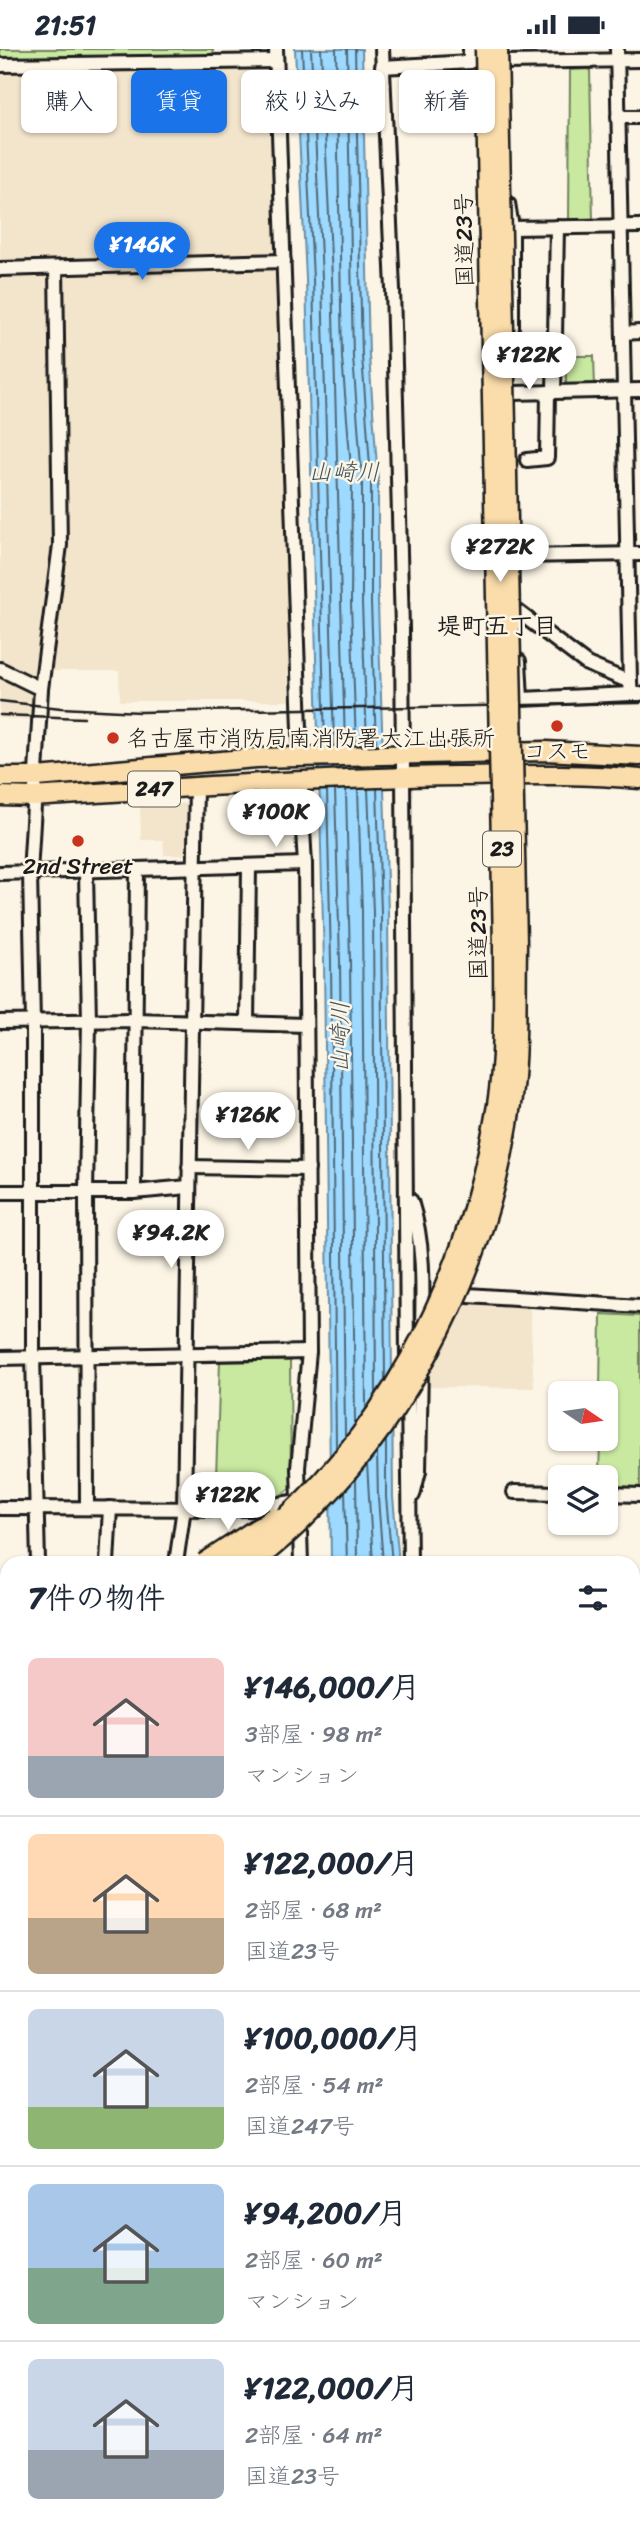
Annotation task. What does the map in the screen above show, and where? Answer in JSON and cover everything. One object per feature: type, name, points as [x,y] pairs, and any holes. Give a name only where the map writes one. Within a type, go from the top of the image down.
[{"type":"highway","name":"国道23号","points":[[240,1556],[300,1501],[360,1436],[417,1350],[457,1257],[475,1203],[497,1103],[502,1044],[503,946],[485,49]]},
{"type":"highway","name":"国道23号","points":[[261,1556],[330,1492],[367,1448],[402,1399],[430,1351],[451,1308],[473,1252],[491,1196],[512,1098],[517,944],[501,53]]},
{"type":"highway","name":"247","points":[[0,776],[37,777],[160,765],[304,757],[546,751],[640,755]]},
{"type":"highway","name":"247","points":[[0,796],[34,797],[304,780],[399,777],[558,775],[640,779]]},
{"type":"highway","points":[[214,1556],[300,1501]]},
{"type":"street","points":[[382,49],[395,338],[402,628],[396,756],[399,777],[410,1556]]},
{"type":"street","points":[[382,67],[470,62],[470,49]]},
{"type":"street","points":[[634,690],[521,699],[512,393],[512,228],[505,184],[501,53],[617,55],[640,60]]},
{"type":"street","points":[[0,65],[276,55],[304,757]]},
{"type":"street","points":[[617,55],[624,391],[634,554],[634,690]]},
{"type":"street","points":[[618,117],[640,117]]},
{"type":"street","points":[[512,228],[640,226]]},
{"type":"street","points":[[527,460],[547,458],[557,227]]},
{"type":"street","points":[[0,269],[284,261]]},
{"type":"street","points":[[38,1556],[33,1356],[30,873],[41,689],[60,545],[56,268]]},
{"type":"street","points":[[623,333],[640,332]]},
{"type":"street","points":[[512,393],[640,390]]},
{"type":"street","points":[[517,556],[634,554]]},
{"type":"street","points":[[517,611],[587,664],[634,690]]},
{"type":"street","points":[[0,669],[41,689]]},
{"type":"street","points":[[302,1556],[298,1468],[309,1352],[304,780]]},
{"type":"street","points":[[178,1556],[184,1507],[196,786]]},
{"type":"street","points":[[0,873],[305,864]]},
{"type":"street","points":[[247,1023],[249,867]]},
{"type":"street","points":[[134,1192],[137,870]]},
{"type":"street","points":[[86,872],[89,1021],[86,1192],[87,1508]]},
{"type":"street","points":[[0,1022],[135,1020],[306,1025]]},
{"type":"street","points":[[189,1167],[308,1169]]},
{"type":"street","points":[[0,1192],[134,1192],[188,1187]]},
{"type":"street","points":[[406,1187],[419,1227],[423,1293],[419,1471],[408,1512]]},
{"type":"street","points":[[423,1293],[640,1306]]},
{"type":"street","points":[[0,1358],[309,1352]]},
{"type":"street","points":[[514,1492],[548,1493]]},
{"type":"street","points":[[618,1494],[640,1495]]},
{"type":"street","points":[[0,1508],[250,1509],[300,1501]]},
{"type":"street","points":[[107,1556],[110,1508]]},
{"type":"street","points":[[240,1556],[250,1509]]},
{"type":"shaded area","points":[[273,66],[273,70],[241,70],[241,133],[275,133],[280,256],[0,261],[0,71],[21,71],[21,133],[117,133],[117,70],[55,70]]},
{"type":"shaded area","points":[[279,268],[289,701],[120,701],[119,671],[54,671],[49,675],[66,544],[62,276],[65,272]]},
{"type":"shaded area","points":[[46,273],[49,276],[54,544],[37,677],[34,679],[0,664],[0,274]]},
{"type":"shaded area","points":[[0,676],[31,690],[34,696],[34,720],[0,718]]},
{"type":"shaded area","points":[[189,803],[189,855],[164,855],[163,840],[141,840],[140,807]]},
{"type":"shaded area","points":[[430,1297],[477,1305],[530,1307],[534,1388],[429,1387],[425,1301]]},
{"type":"green space","points":[[0,49],[213,49],[213,55],[0,58]]},
{"type":"green space","points":[[590,69],[593,222],[569,221],[570,70]]},
{"type":"green space","points":[[566,356],[594,356],[595,388],[566,388]]},
{"type":"green space","points":[[601,1314],[640,1316],[640,1487],[618,1486],[618,1465],[599,1465],[600,1451],[618,1451],[618,1381],[600,1381]]},
{"type":"green space","points":[[220,1361],[290,1361],[291,1488],[270,1503],[215,1506]]},
{"type":"water","name":"山崎川","points":[[295,49],[362,49],[362,70],[296,70]]},
{"type":"water","name":"山崎川","points":[[299,133],[364,133],[369,356],[378,480],[378,603],[388,912],[393,1497],[398,1556],[331,1556],[324,962],[306,279]]},
{"type":"railway","points":[[0,701],[61,708],[140,712],[640,703]]},
{"type":"railway","points":[[0,715],[84,718]]},
{"type":"place","name":"コスモ","points":[[557,726]]},
{"type":"place","name":"名古屋市消防局南消防署大江出張所","points":[[113,738]]},
{"type":"place","name":"2nd Street","points":[[78,841]]},
{"type":"district","name":"堤町五丁目","points":[[497,626]]}]
